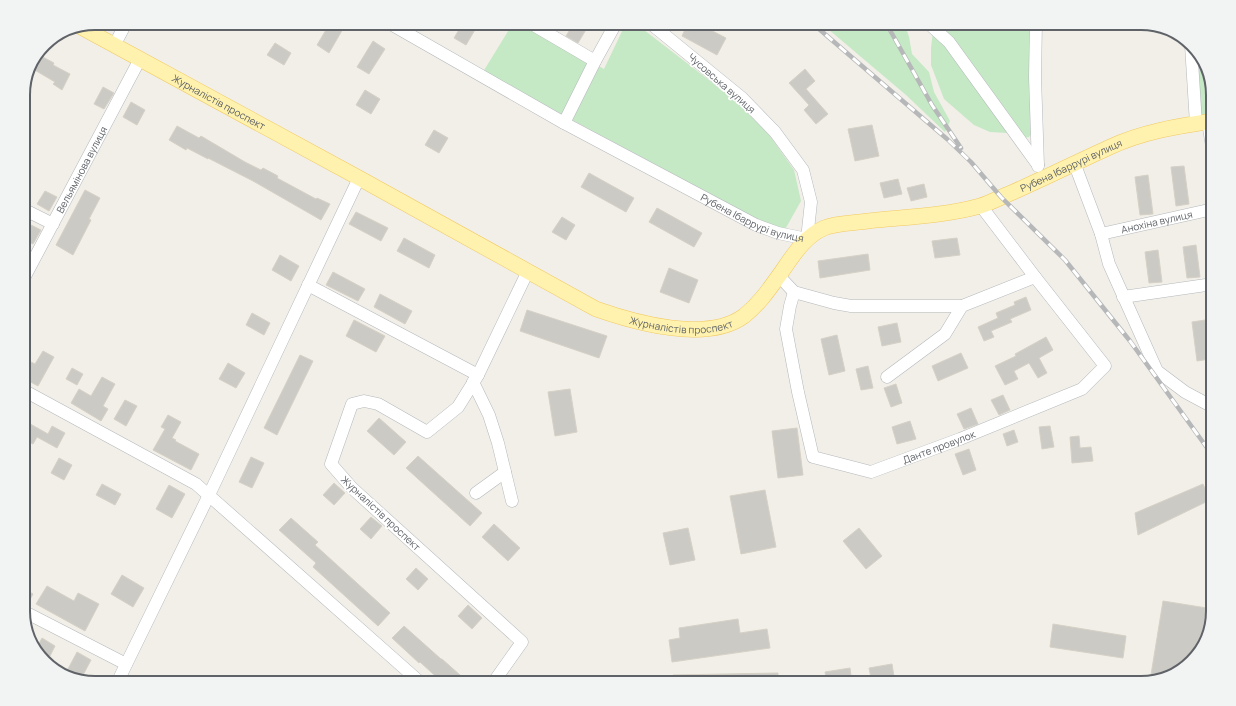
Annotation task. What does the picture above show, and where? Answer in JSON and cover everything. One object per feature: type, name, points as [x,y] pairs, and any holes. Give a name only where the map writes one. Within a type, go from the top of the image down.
[{"type":"main road","name":"Журналістів проспект","points":[[87,31],[114,46],[140,58],[596,309],[624,319],[655,326],[689,330],[723,326],[744,316],[762,299],[807,239]]},
{"type":"main road","name":"Рубена Ібаррурі вулиця","points":[[807,239],[825,227],[952,212],[981,206],[1075,165],[1112,146],[1143,135],[1206,122]]},
{"type":"street","points":[[114,46],[122,30]]},
{"type":"street","name":"Рубена Ібаррурі вулиця","points":[[401,30],[564,123],[756,225],[778,233],[807,239]]},
{"type":"street","points":[[542,30],[596,61]]},
{"type":"street","points":[[564,123],[612,30]]},
{"type":"street","name":"Чусовська вулиця","points":[[659,30],[742,98],[775,132],[803,170],[811,202],[807,239]]},
{"type":"street","points":[[936,30],[949,42],[1038,165]]},
{"type":"street","points":[[1036,30],[1035,77],[1039,181]]},
{"type":"street","points":[[1193,57],[1206,122]]},
{"type":"street","name":"Вельямінова вулиця","points":[[30,267],[140,58]]},
{"type":"street","points":[[1075,165],[1101,234],[1109,264],[1157,371],[1185,392],[1206,403]]},
{"type":"street","points":[[120,676],[209,496],[359,178]]},
{"type":"street","name":"Данте провулок","points":[[794,292],[786,329],[798,392],[813,457],[871,472],[960,439],[1082,389],[1105,366],[981,206]]},
{"type":"street","name":"Анохіна вулиця","points":[[1101,234],[1206,211]]},
{"type":"street","points":[[30,212],[53,224]]},
{"type":"street","name":"Журналістів проспект","points":[[498,676],[522,642],[352,488],[331,464],[352,404],[364,401],[378,404],[427,432],[458,407],[476,378],[528,271]]},
{"type":"street","points":[[778,276],[794,292],[851,306],[962,306],[1035,277]]},
{"type":"street","points":[[308,285],[476,378],[498,443],[512,501]]},
{"type":"street","points":[[1124,297],[1206,285]]},
{"type":"street","points":[[887,377],[945,334],[962,306]]},
{"type":"street","points":[[30,394],[196,484],[413,676]]},
{"type":"street","points":[[476,493],[505,472]]},
{"type":"street","points":[[30,615],[126,664]]},
{"type":"green space","points":[[509,30],[534,30],[604,69],[623,30],[644,30],[736,101],[770,136],[794,170],[801,201],[783,233],[483,72]]},
{"type":"green space","points":[[829,30],[907,30],[912,54],[929,72],[934,92],[950,121],[945,132],[906,95]]},
{"type":"green space","points":[[933,30],[1031,30],[1033,131],[1029,137],[1024,138],[1008,133],[990,132],[974,125],[944,99],[931,65]]},
{"type":"green space","points":[[1197,62],[1203,74],[1206,90],[1206,116],[1200,116]]},
{"type":"building","points":[[326,30],[342,30],[329,53],[317,45]]},
{"type":"building","points":[[459,30],[475,30],[466,45],[454,38]]},
{"type":"building","points":[[570,30],[586,30],[578,43],[566,36]]},
{"type":"building","points":[[685,30],[711,30],[726,38],[717,55],[682,36]]},
{"type":"building","points":[[373,41],[385,49],[369,74],[357,67]]},
{"type":"building","points":[[275,43],[291,53],[284,65],[267,55]]},
{"type":"building","points":[[42,57],[54,63],[53,65],[70,74],[62,90],[53,84],[55,82],[35,70]]},
{"type":"building","points":[[805,69],[815,81],[806,89],[828,114],[816,124],[804,110],[809,105],[789,83]]},
{"type":"building","points":[[103,87],[114,93],[104,109],[94,104]]},
{"type":"building","points":[[365,90],[380,99],[371,114],[356,105]]},
{"type":"building","points":[[131,102],[145,110],[137,125],[123,117]]},
{"type":"building","points":[[872,125],[879,156],[855,161],[848,129]]},
{"type":"building","points":[[177,126],[199,138],[201,136],[245,162],[261,170],[263,168],[278,176],[277,178],[316,199],[317,198],[330,204],[321,220],[253,181],[187,148],[186,150],[169,140]]},
{"type":"building","points":[[434,130],[448,138],[439,153],[425,145]]},
{"type":"building","points":[[1184,166],[1189,204],[1176,206],[1171,167]]},
{"type":"building","points":[[589,173],[634,198],[626,212],[581,187]]},
{"type":"building","points":[[1148,175],[1153,214],[1140,215],[1135,177]]},
{"type":"building","points":[[898,179],[902,194],[884,198],[880,183]]},
{"type":"building","points":[[924,184],[927,197],[911,201],[907,188]]},
{"type":"building","points":[[85,190],[100,198],[89,219],[91,220],[73,255],[56,245]]},
{"type":"building","points":[[45,191],[57,197],[49,211],[37,204]]},
{"type":"building","points":[[657,208],[702,233],[694,247],[649,222]]},
{"type":"building","points":[[356,212],[388,228],[381,241],[349,224]]},
{"type":"building","points":[[562,217],[575,225],[566,240],[552,232]]},
{"type":"building","points":[[30,224],[41,230],[33,244],[30,242]]},
{"type":"building","points":[[404,238],[435,255],[429,268],[397,251]]},
{"type":"building","points":[[957,238],[960,255],[935,258],[932,241]]},
{"type":"building","points":[[1196,245],[1200,277],[1187,278],[1183,247]]},
{"type":"building","points":[[1158,250],[1162,282],[1149,283],[1145,252]]},
{"type":"building","points":[[868,254],[870,270],[820,278],[818,261]]},
{"type":"building","points":[[280,255],[299,266],[291,281],[272,270]]},
{"type":"building","points":[[669,268],[698,280],[689,303],[660,292]]},
{"type":"building","points":[[333,272],[365,289],[358,301],[326,285]]},
{"type":"building","points":[[380,294],[412,311],[405,324],[374,307]]},
{"type":"building","points":[[1026,297],[1031,310],[1010,319],[1012,322],[991,331],[994,337],[984,341],[978,327],[998,318],[996,313],[1015,305],[1014,302]]},
{"type":"building","points":[[527,310],[607,336],[599,358],[520,331]]},
{"type":"building","points":[[252,313],[270,323],[264,335],[246,325]]},
{"type":"building","points":[[354,320],[385,336],[376,352],[346,336]]},
{"type":"building","points":[[1205,320],[1206,360],[1197,361],[1192,322]]},
{"type":"building","points":[[897,323],[901,342],[882,346],[878,327]]},
{"type":"building","points":[[837,335],[845,371],[829,375],[821,339]]},
{"type":"building","points":[[1046,337],[1053,350],[1039,358],[1047,373],[1038,378],[1029,363],[1014,371],[1018,379],[1005,385],[995,366],[1016,356],[1015,354]]},
{"type":"building","points":[[43,351],[54,357],[38,386],[30,382],[30,362],[35,364]]},
{"type":"building","points":[[961,353],[968,368],[938,381],[932,366]]},
{"type":"building","points":[[300,355],[313,361],[277,435],[264,428]]},
{"type":"building","points":[[228,363],[245,373],[236,388],[219,379]]},
{"type":"building","points":[[868,366],[873,388],[861,390],[856,369]]},
{"type":"building","points":[[72,368],[83,374],[77,385],[66,379]]},
{"type":"building","points":[[102,377],[115,384],[103,406],[108,409],[101,421],[71,403],[79,389],[91,396]]},
{"type":"building","points":[[896,384],[902,403],[891,407],[884,388]]},
{"type":"building","points":[[570,389],[577,432],[555,436],[548,392]]},
{"type":"building","points":[[1003,395],[1010,410],[999,415],[991,400]]},
{"type":"building","points":[[125,400],[137,406],[126,426],[114,419]]},
{"type":"building","points":[[971,408],[978,424],[964,429],[957,414]]},
{"type":"building","points":[[168,415],[181,422],[172,438],[199,454],[191,470],[153,450],[165,429],[161,427]]},
{"type":"building","points":[[379,418],[406,442],[394,455],[367,431]]},
{"type":"building","points":[[910,421],[916,439],[897,444],[892,427]]},
{"type":"building","points":[[30,424],[48,434],[52,426],[65,433],[57,448],[37,437],[33,444],[30,442]]},
{"type":"building","points":[[1050,426],[1054,447],[1042,449],[1039,427]]},
{"type":"building","points":[[797,428],[803,475],[778,478],[772,431]]},
{"type":"building","points":[[1014,430],[1018,442],[1007,446],[1003,434]]},
{"type":"building","points":[[1079,436],[1080,448],[1091,447],[1093,461],[1072,463],[1070,437]]},
{"type":"building","points":[[969,449],[976,470],[963,475],[955,454]]},
{"type":"building","points":[[418,456],[482,513],[470,526],[406,468]]},
{"type":"building","points":[[251,457],[264,463],[252,488],[239,482]]},
{"type":"building","points":[[59,458],[72,465],[64,480],[51,473]]},
{"type":"building","points":[[334,483],[345,493],[334,505],[323,495]]},
{"type":"building","points":[[102,484],[121,494],[115,505],[96,495]]},
{"type":"building","points":[[1203,484],[1206,491],[1206,502],[1138,535],[1135,513]]},
{"type":"building","points":[[169,485],[185,494],[172,518],[156,509]]},
{"type":"building","points":[[765,490],[776,547],[741,554],[730,496]]},
{"type":"building","points":[[371,517],[382,526],[371,539],[360,529]]},
{"type":"building","points":[[291,518],[318,542],[315,545],[390,613],[378,626],[313,567],[316,563],[279,530]]},
{"type":"building","points":[[494,524],[520,548],[508,561],[482,537]]},
{"type":"building","points":[[688,528],[695,560],[670,565],[663,533]]},
{"type":"building","points":[[859,528],[882,556],[866,569],[843,541]]},
{"type":"building","points":[[416,568],[428,579],[418,590],[406,579]]},
{"type":"building","points":[[122,575],[144,588],[133,607],[111,594]]},
{"type":"building","points":[[47,586],[74,601],[78,593],[99,604],[85,631],[36,604]]},
{"type":"building","points":[[30,592],[33,594],[30,600]]},
{"type":"building","points":[[1163,601],[1206,608],[1204,628],[1193,651],[1181,663],[1174,667],[1158,674],[1151,675]]},
{"type":"building","points":[[468,605],[482,618],[472,629],[458,616]]},
{"type":"building","points":[[738,619],[740,633],[767,629],[770,648],[672,662],[669,640],[680,638],[679,628]]},
{"type":"building","points":[[1053,624],[1126,636],[1123,658],[1050,647]]},
{"type":"building","points":[[404,626],[461,676],[435,676],[392,638]]},
{"type":"building","points":[[42,638],[55,646],[49,657],[46,654],[39,644]]},
{"type":"building","points":[[77,652],[91,660],[83,675],[78,674],[68,669]]},
{"type":"building","points":[[892,664],[894,676],[871,676],[869,668]]},
{"type":"building","points":[[850,668],[851,676],[826,676],[825,672]]},
{"type":"building","points":[[778,673],[778,676],[673,675]]},
{"type":"railway","points":[[820,30],[947,139],[971,162],[1001,197],[1065,260],[1130,341],[1206,446]]},
{"type":"railway","points":[[890,30],[932,105],[961,148]]}]
